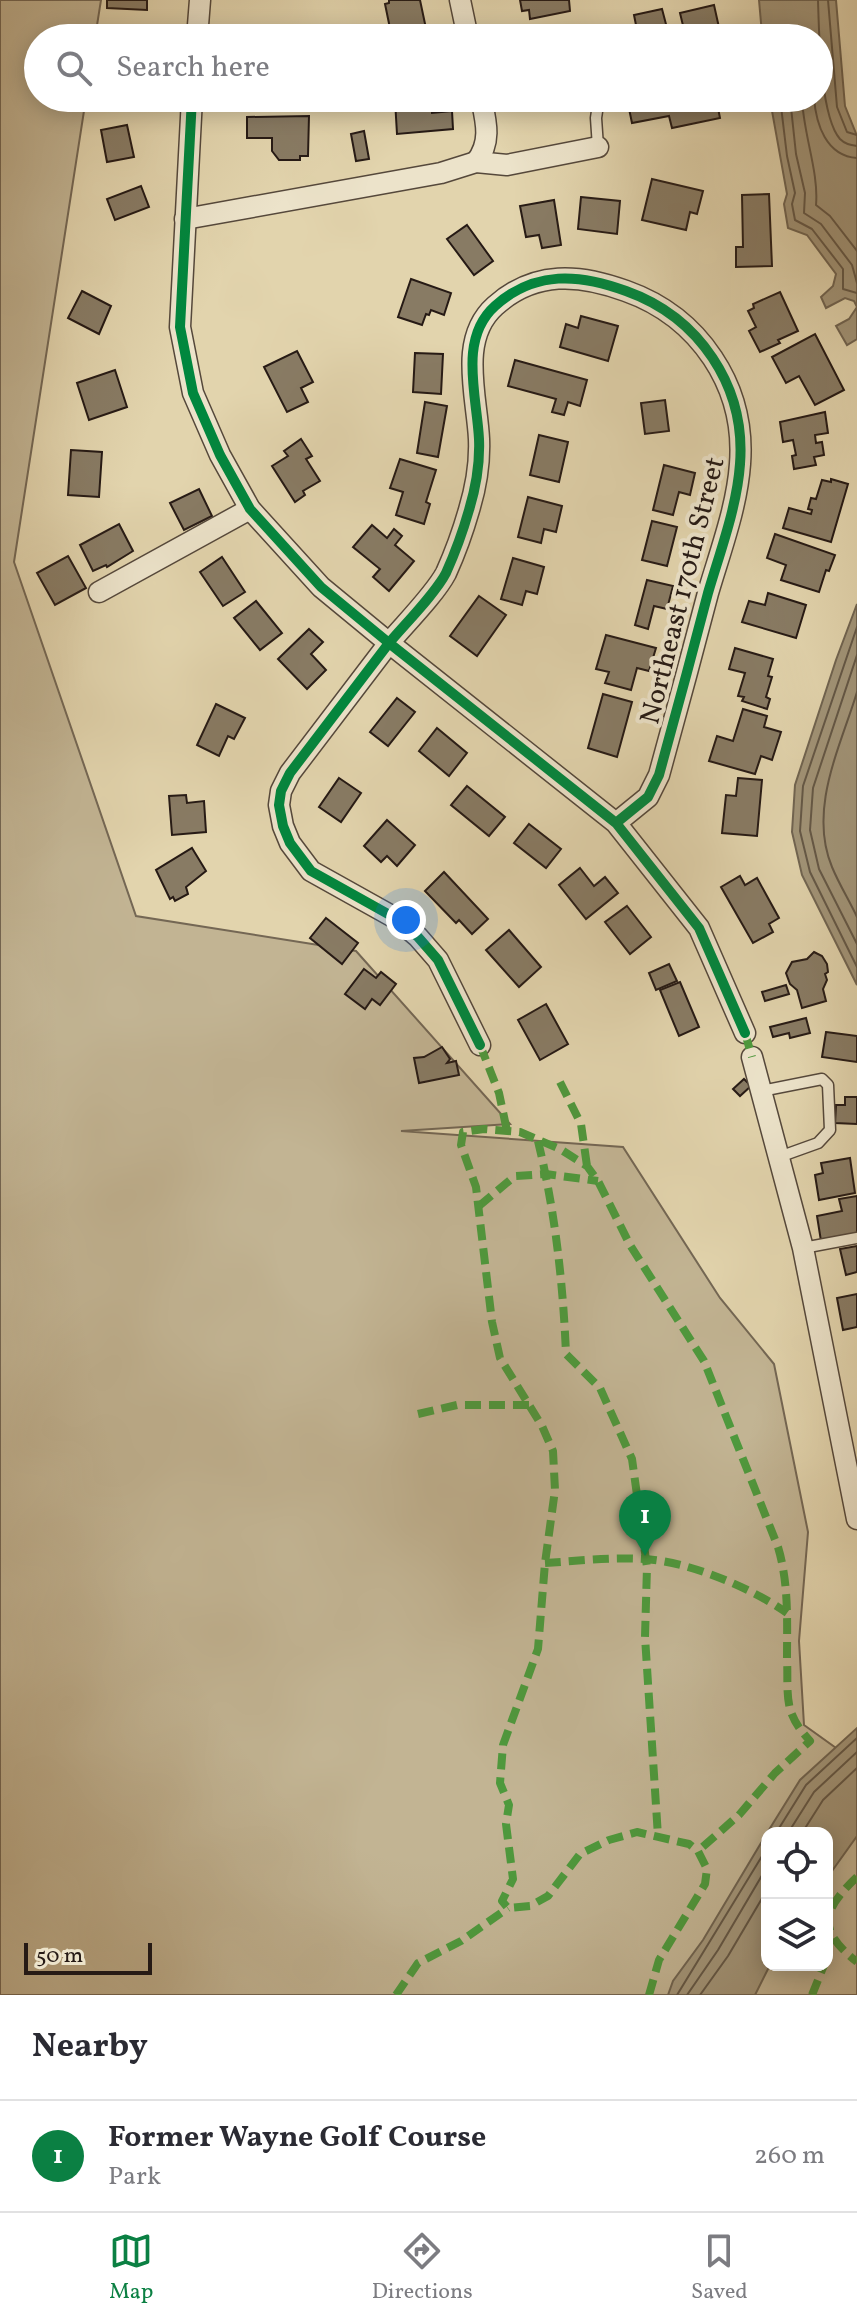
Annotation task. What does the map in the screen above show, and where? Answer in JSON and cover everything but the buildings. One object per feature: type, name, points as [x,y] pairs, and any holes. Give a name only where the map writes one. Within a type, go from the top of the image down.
[{"type":"street","points":[[198,24],[200,0]]},
{"type":"street","points":[[460,0],[465,24]]},
{"type":"street","points":[[191,112],[180,327],[193,393],[220,455],[250,509],[321,587],[616,823],[699,928],[745,1033]]},
{"type":"street","points":[[476,162],[486,146],[484,112]]},
{"type":"street","points":[[185,219],[441,173],[476,162],[507,165],[598,147]]},
{"type":"street","name":"Northeast 170th Street","points":[[389,643],[445,575],[469,509],[479,466],[471,369],[477,336],[495,306],[547,279],[569,277],[595,279],[646,298],[674,314],[715,360],[736,409],[741,436],[736,492],[659,775],[648,797],[616,823]]},
{"type":"street","points":[[99,592],[250,509]]},
{"type":"street","points":[[389,643],[290,773],[281,791],[279,805],[283,826],[290,843],[311,871],[397,919],[418,937],[438,960],[480,1045]]},
{"type":"street","points":[[752,1057],[803,1248],[857,1519]]},
{"type":"lane","points":[[597,112],[598,147]]},
{"type":"lane","points":[[761,1091],[822,1079],[828,1085],[830,1130],[818,1143],[779,1157]]},
{"type":"lane","points":[[803,1248],[857,1238]]},
{"type":"shaded area","points":[[0,0],[101,0],[97,24],[24,24],[24,112],[84,112],[14,562],[136,916],[356,951],[510,1124],[401,1131],[623,1147],[720,1298],[774,1364],[808,1532],[799,1641],[804,1725],[857,1763],[857,1995],[0,1995]]},
{"type":"water","points":[[759,0],[836,0],[845,106],[857,136],[857,307],[854,301],[845,298],[826,308],[821,297],[833,286],[836,274],[807,235],[788,228],[784,204],[787,194],[772,112],[833,112],[833,24],[761,24]]},
{"type":"water","points":[[857,307],[857,339],[847,345],[836,326],[849,319]]},
{"type":"water","points":[[857,604],[857,985],[802,875],[792,832],[795,785]]},
{"type":"water","points":[[857,1728],[857,1836],[833,1870],[833,1827],[771,1827],[800,1780]]},
{"type":"water","points":[[761,1843],[761,1971],[767,1971],[755,1995],[668,1995],[673,1981],[703,1940]]},
{"type":"marked path","points":[[745,1033],[752,1057]]},
{"type":"marked path","points":[[480,1045],[499,1093],[507,1131]]},
{"type":"marked path","points":[[560,1082],[581,1124],[587,1166]]},
{"type":"marked path","points":[[649,1995],[659,1960],[705,1884],[707,1869],[698,1851],[689,1844],[637,1832],[609,1840],[580,1854],[548,1896],[530,1906],[508,1908],[502,1901],[513,1879],[506,1824],[509,1805],[500,1783],[503,1745],[538,1649],[555,1490],[553,1451],[542,1426],[500,1358],[492,1322],[476,1187],[461,1145],[463,1132],[484,1129],[520,1132],[560,1149],[587,1166],[598,1181],[630,1245],[704,1361],[778,1547],[786,1589],[789,1703],[796,1722],[810,1741],[775,1773],[739,1815],[698,1851]]},
{"type":"marked path","points":[[538,1141],[557,1247],[566,1354],[600,1388],[632,1459],[647,1567],[645,1637],[658,1836]]},
{"type":"marked path","points":[[479,1206],[515,1176],[546,1174],[598,1181]]},
{"type":"marked path","points":[[418,1414],[457,1405],[529,1405]]},
{"type":"marked path","points":[[545,1563],[619,1558],[661,1561],[718,1577],[756,1594],[787,1613]]},
{"type":"marked path","points":[[857,1877],[836,1900],[828,1920],[835,1940],[857,1962]]},
{"type":"marked path","points":[[396,1995],[418,1963],[461,1941],[508,1908]]},
{"type":"marked path","points":[[812,1995],[822,1971]]},
{"type":"cycle path","points":[[191,112],[180,327],[193,393],[220,455],[250,509],[321,587],[389,643],[290,773],[281,791],[279,805],[283,826],[290,843],[311,871],[397,919],[418,937],[438,960],[480,1045]]},
{"type":"cycle path","points":[[616,823],[389,643],[446,573],[474,493],[479,448],[473,351],[484,319],[510,294],[526,286],[558,279],[609,285],[652,303],[675,318],[713,358],[735,408],[740,435],[735,497],[659,775],[648,797],[616,823],[699,928],[745,1033]]},
{"type":"place","name":"Former Wayne Golf Course","points":[[645,1556]]}]
